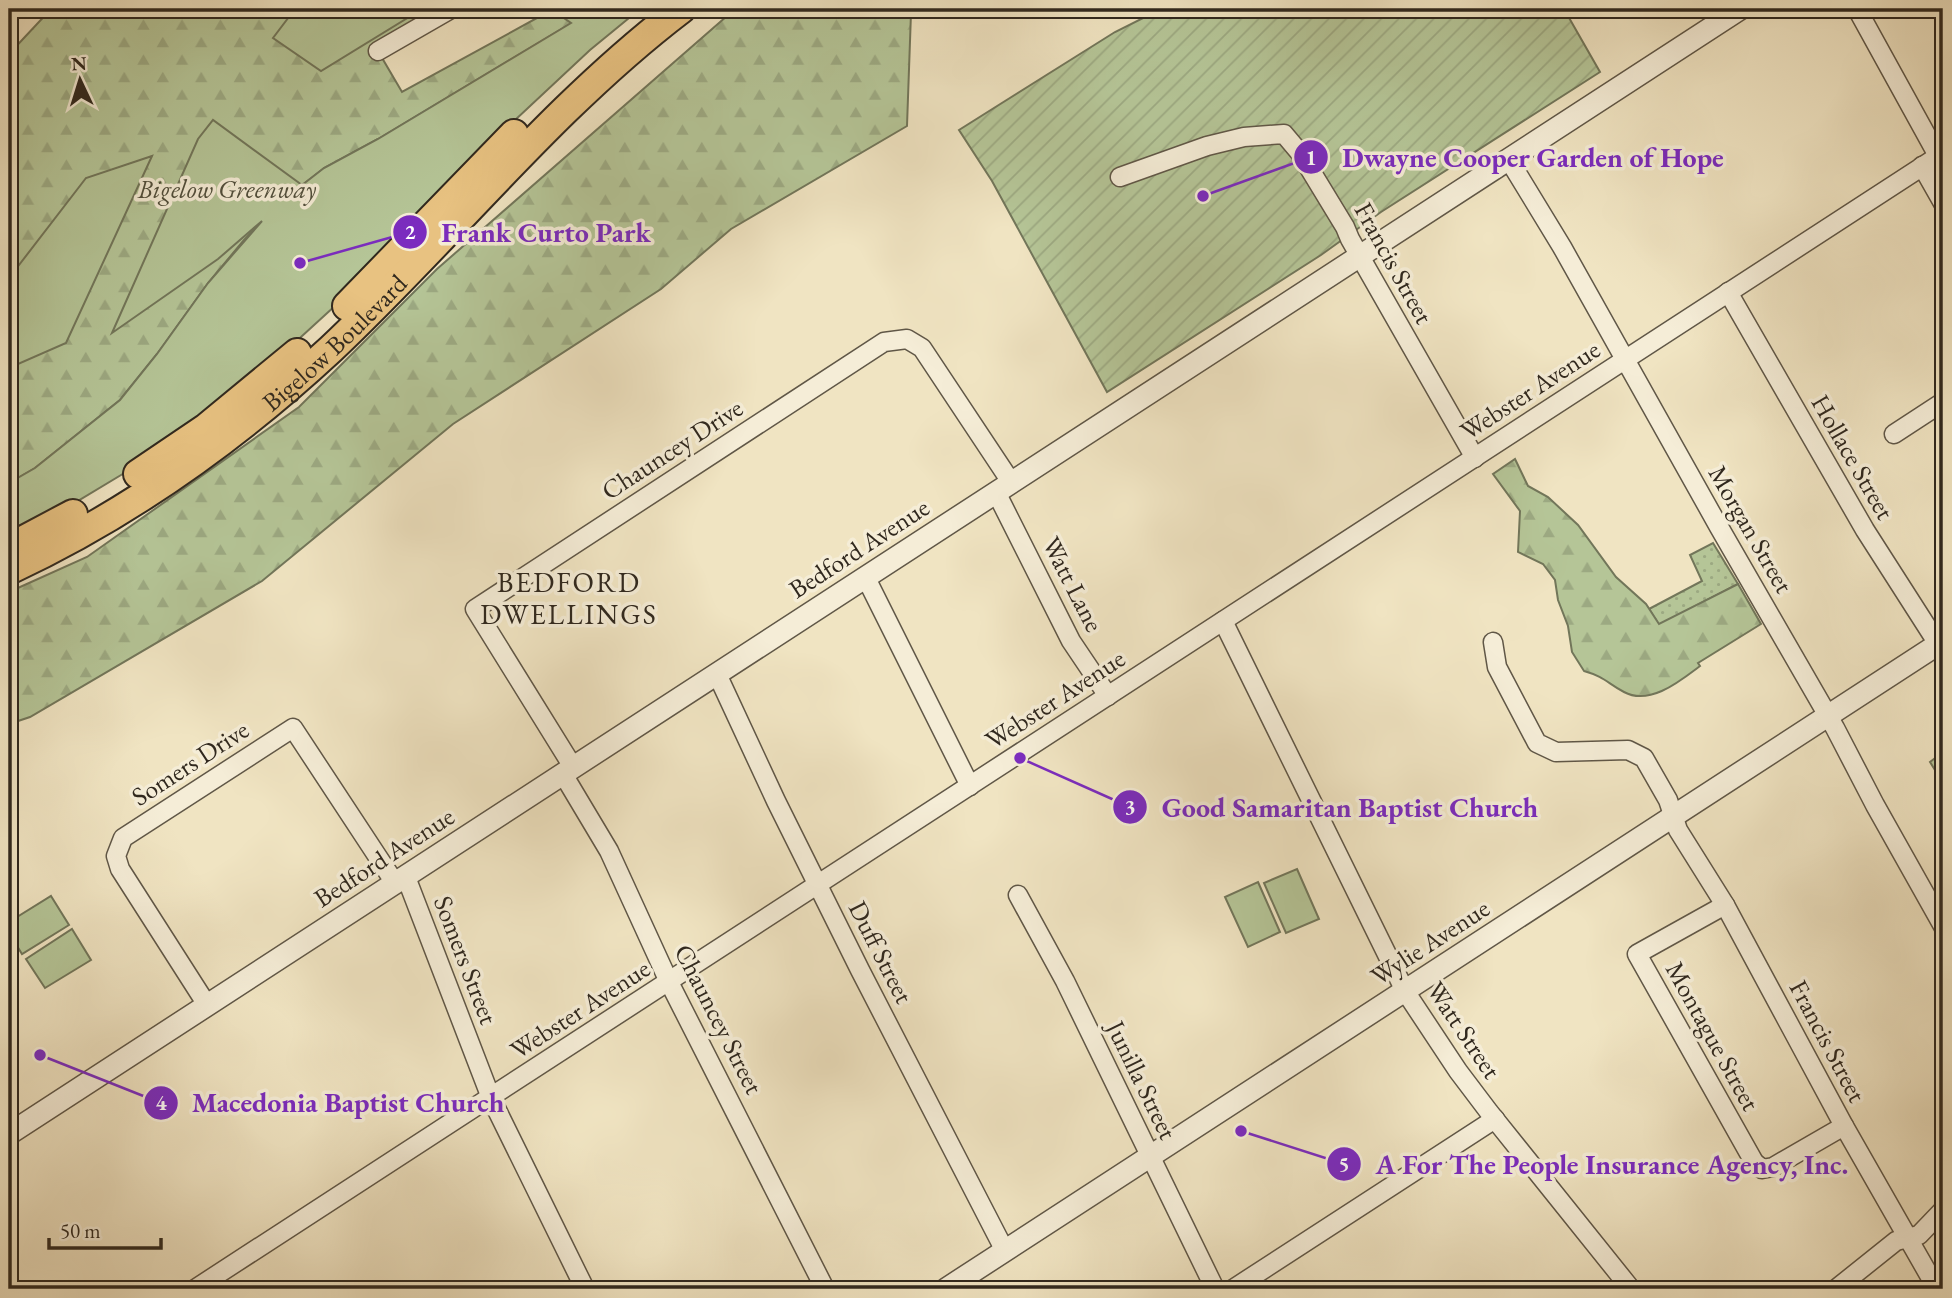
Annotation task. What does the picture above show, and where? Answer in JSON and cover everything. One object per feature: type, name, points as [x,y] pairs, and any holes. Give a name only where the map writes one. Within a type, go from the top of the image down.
[{"type":"main road","name":"Bigelow Boulevard","points":[[9,548],[63,520],[155,464],[272,376],[364,290],[533,115],[607,47],[654,9]]},
{"type":"main road","name":"Bigelow Boulevard","points":[[9,570],[84,530],[184,468],[232,434],[282,393],[393,288],[564,110],[681,9]]},
{"type":"street","points":[[378,51],[452,9]]},
{"type":"street","name":"Bedford Avenue","points":[[9,1134],[1740,9]]},
{"type":"street","points":[[1857,9],[1941,154]]},
{"type":"street","name":"Francis Street","points":[[1120,177],[1207,146],[1244,137],[1284,134],[1300,153],[1475,458]]},
{"type":"street","name":"Webster Avenue","points":[[195,1289],[1941,154]]},
{"type":"street","name":"Morgan Street","points":[[1509,160],[1828,716],[1943,926]]},
{"type":"street","points":[[1922,166],[1943,203]]},
{"type":"street","name":"Hollace Street","points":[[1728,292],[1865,530],[1941,642]]},
{"type":"street","name":"Chauncey Drive","points":[[568,770],[475,609],[873,349],[884,342],[906,339],[922,348],[1003,487]]},
{"type":"street","points":[[1894,434],[1943,402]]},
{"type":"street","name":"Watt Lane","points":[[1003,487],[1071,641],[1108,696]]},
{"type":"street","points":[[866,578],[970,786]]},
{"type":"street","name":"Watt Street","points":[[1223,621],[1405,991],[1458,1071],[1494,1119],[1631,1289]]},
{"type":"street","name":"Francis Street","points":[[1493,642],[1497,667],[1537,743],[1556,751],[1628,750],[1644,758],[1668,800],[1678,830],[1725,905],[1844,1126],[1937,1289]]},
{"type":"street","name":"Wylie Avenue","points":[[946,1289],[1941,642]]},
{"type":"street","name":"Duff Street","points":[[717,674],[776,801],[1005,1251]]},
{"type":"street","name":"Somers Drive","points":[[207,1005],[120,869],[116,856],[122,838],[293,728],[400,880]]},
{"type":"street","name":"Chauncey Street","points":[[568,770],[609,851],[669,982],[825,1289]]},
{"type":"street","name":"Somers Street","points":[[400,880],[491,1098],[585,1289]]},
{"type":"street","name":"Junilla Street","points":[[1018,895],[1065,981],[1216,1289]]},
{"type":"street","name":"Montague Street","points":[[1725,905],[1637,954],[1754,1162],[1762,1169],[1773,1167],[1844,1126]]},
{"type":"street","points":[[1233,1289],[1494,1119]]},
{"type":"street","points":[[1836,1289],[1895,1241],[1919,1235],[1943,1210]]},
{"type":"green space","points":[[51,9],[451,9],[378,51],[402,92],[537,18],[541,9],[595,9],[378,139],[324,168],[280,203],[208,283],[120,400],[35,468],[9,483],[9,54]]},
{"type":"green space","points":[[295,9],[422,9],[321,71],[273,38]]},
{"type":"green space","points":[[556,9],[640,9],[590,50],[500,134],[348,294],[255,379],[126,472],[71,505],[9,536],[9,483],[35,468],[120,400],[208,283],[262,221],[218,259],[112,333],[198,139],[213,120],[302,185],[324,168],[378,139],[571,23]]},
{"type":"green space","points":[[735,9],[919,9],[911,13],[907,126],[731,229],[661,289],[453,424],[262,581],[30,717],[9,724],[9,592],[87,557],[299,407],[437,269]]},
{"type":"green space","points":[[1161,9],[1564,9],[1600,72],[1107,392],[992,181],[959,130],[1115,32]]},
{"type":"green space","name":"Bigelow Greenway","points":[[152,156],[66,343],[9,368],[9,278],[86,178]]},
{"type":"green space","points":[[1515,459],[1528,486],[1548,497],[1578,525],[1616,577],[1646,604],[1659,624],[1738,584],[1761,624],[1698,663],[1700,666],[1674,685],[1654,694],[1634,696],[1584,671],[1572,652],[1555,580],[1543,564],[1518,552],[1520,511],[1493,474]]},
{"type":"green space","points":[[1713,543],[1738,584],[1659,625],[1649,609],[1702,581],[1690,555]]},
{"type":"green space","points":[[1943,752],[1943,783],[1930,762]]},
{"type":"green space","points":[[1297,869],[1319,919],[1286,933],[1264,883]]},
{"type":"green space","points":[[1258,882],[1280,932],[1248,947],[1225,897]]},
{"type":"green space","points":[[51,896],[69,925],[22,954],[9,933],[9,922]]},
{"type":"green space","points":[[72,929],[91,960],[45,988],[26,959]]},
{"type":"place","name":"Dwayne Cooper Garden of Hope","points":[[1203,196]]},
{"type":"place","name":"Frank Curto Park","points":[[300,263]]},
{"type":"place","name":"Good Samaritan Baptist Church","points":[[1020,758]]},
{"type":"place","name":"Macedonia Baptist Church","points":[[40,1055]]},
{"type":"place","name":"A For The People Insurance Agency, Inc.","points":[[1241,1131]]},
{"type":"district","name":"BEDFORD DWELLINGS","points":[[569,598]]}]
